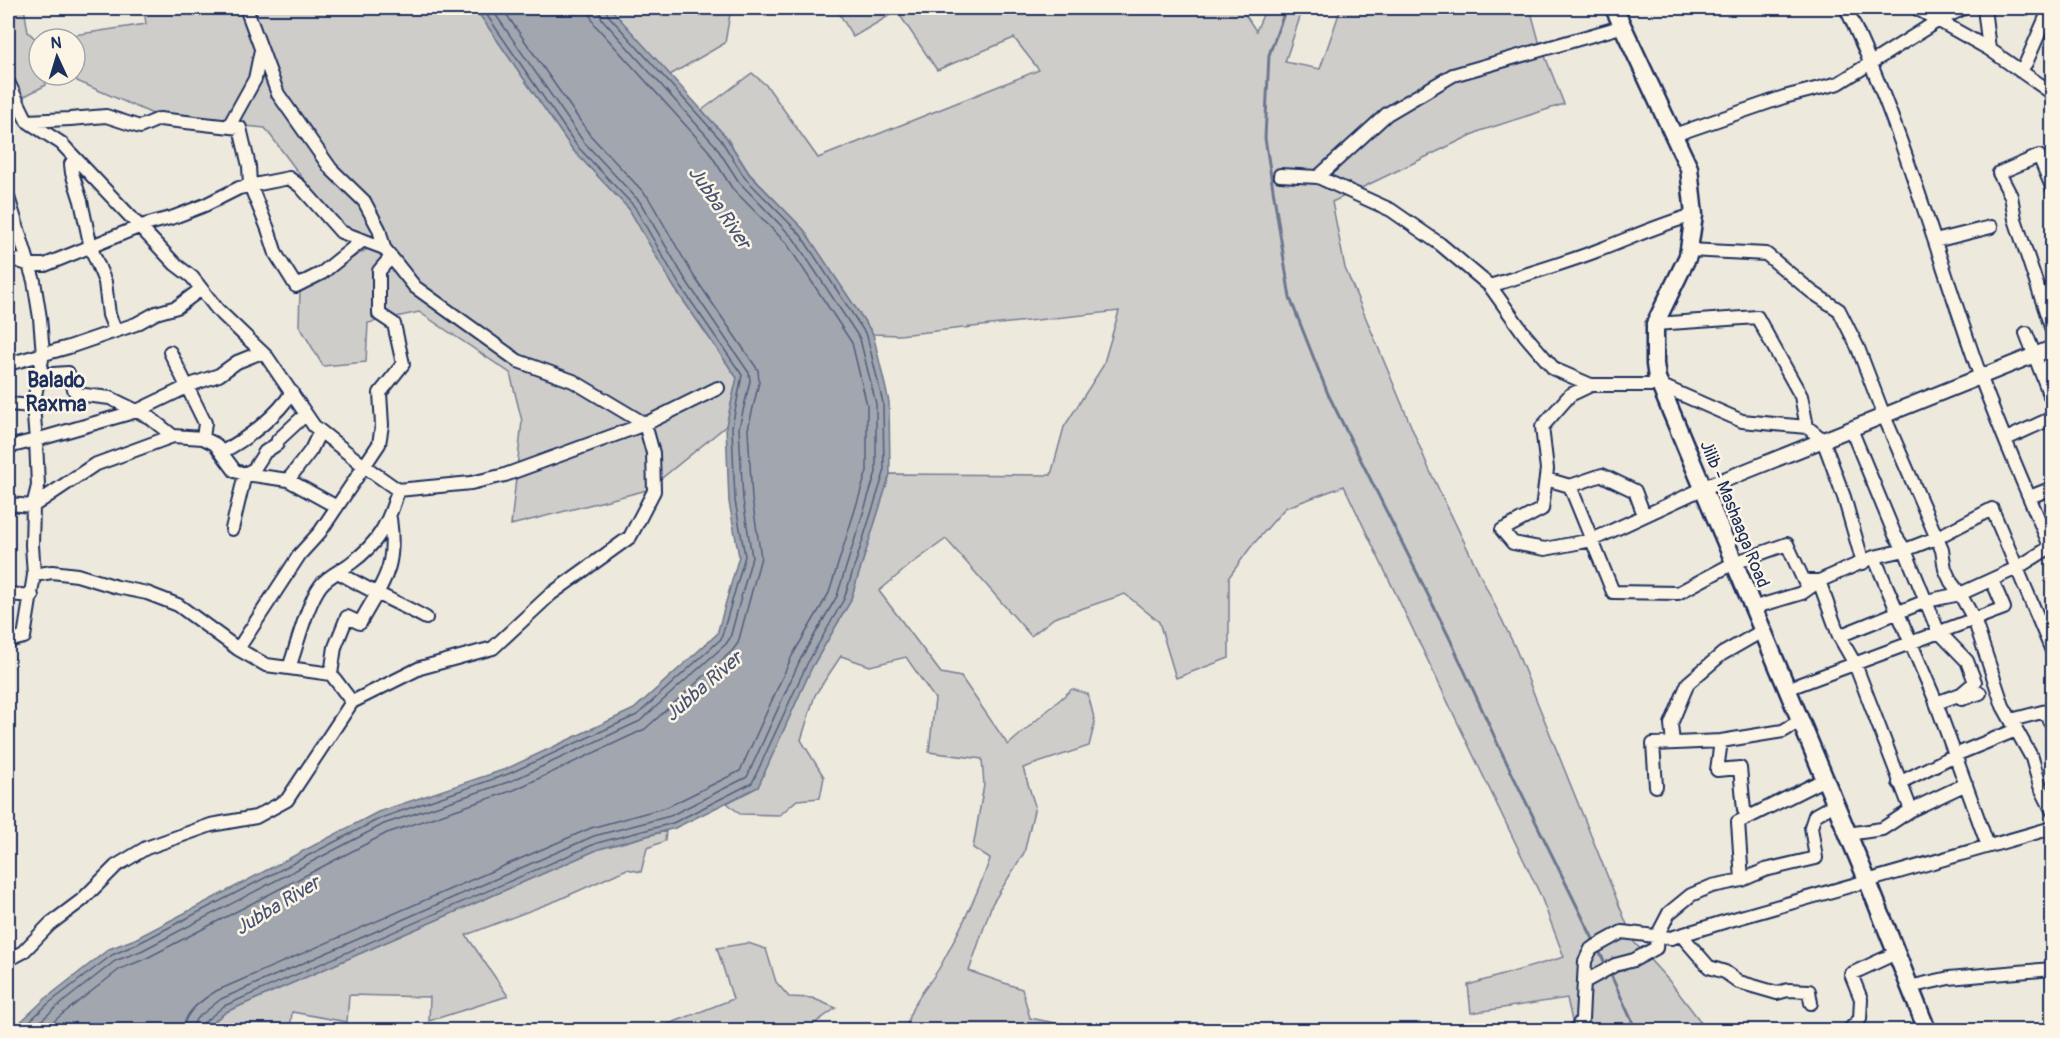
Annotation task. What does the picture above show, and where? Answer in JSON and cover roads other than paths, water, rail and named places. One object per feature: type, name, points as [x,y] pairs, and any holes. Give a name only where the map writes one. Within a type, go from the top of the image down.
[{"type":"main road","name":"Jilib - Mashaaga Road","points":[[1614,8],[1689,168],[1694,215],[1689,256],[1655,324],[1655,364],[1660,385],[1868,882],[1927,1030]]},
{"type":"street","points":[[8,960],[23,952],[50,924],[82,900],[116,866],[146,848],[211,825],[256,817],[287,800],[352,702],[420,668],[493,648],[551,594],[630,537],[654,491],[653,453],[645,424],[573,381],[518,361],[415,287],[387,252],[364,201],[330,169],[279,94],[246,8]]},
{"type":"street","points":[[1839,636],[1926,602],[1960,594],[2017,568],[2052,548],[1981,377],[1872,63],[1846,8]]},
{"type":"street","points":[[1916,8],[1989,49],[2052,93]]},
{"type":"street","points":[[1674,135],[1784,97],[1839,83],[1940,20],[1964,8]]},
{"type":"street","points":[[1984,8],[1989,49]]},
{"type":"street","points":[[2020,71],[2026,63],[2049,8]]},
{"type":"street","points":[[1318,177],[1387,114],[1453,75],[1624,26]]},
{"type":"street","points":[[229,126],[255,79],[262,49]]},
{"type":"street","points":[[8,82],[27,121],[61,143],[175,264],[192,277],[217,309],[262,352],[320,431],[398,490],[471,483],[505,475],[645,424],[718,388]]},
{"type":"street","points":[[27,121],[106,116],[140,127],[159,119],[240,128],[249,166],[250,185],[276,254],[296,286],[322,273],[363,240]]},
{"type":"street","points":[[2052,187],[2038,156],[1999,173],[2011,196],[2015,219],[2052,330]]},
{"type":"street","points":[[75,158],[71,164],[72,173],[81,201],[91,248],[105,282],[109,315],[115,330]]},
{"type":"street","points":[[1280,175],[1318,177],[1391,210],[1440,244],[1490,286],[1525,335],[1554,369],[1591,385],[1660,385],[1742,421],[1808,428],[1823,440],[1844,497],[1863,563]]},
{"type":"street","points":[[8,261],[16,260],[30,265],[45,265],[141,226],[205,205],[239,188],[289,178],[300,186],[341,232],[387,252]]},
{"type":"street","points":[[8,196],[30,265],[40,318],[43,354],[33,406],[38,486],[33,506],[32,596],[24,637],[8,641]]},
{"type":"street","points":[[1490,286],[1534,274],[1664,223],[1694,215]]},
{"type":"street","points":[[1935,242],[1991,227]]},
{"type":"street","points":[[1689,250],[1766,254],[1812,292],[1839,310],[1858,348],[1884,416],[1942,550],[1945,569],[1974,619],[2003,706],[2032,758],[2040,786],[2052,810]]},
{"type":"street","points":[[238,649],[300,554],[320,532],[379,444],[382,425],[380,393],[403,363],[394,324],[379,315],[379,271],[387,252]]},
{"type":"street","points":[[8,364],[136,324],[156,313],[177,307],[201,289]]},
{"type":"street","points":[[1655,324],[1757,317],[1801,396],[1808,428]]},
{"type":"street","points":[[2026,333],[2052,400]]},
{"type":"street","points":[[1591,385],[1570,395],[1542,427],[1547,469],[1542,508],[1502,530],[1513,543],[1545,549],[1592,540],[1704,488],[2052,348]]},
{"type":"street","points":[[170,352],[205,423],[203,438]]},
{"type":"street","points":[[8,447],[137,411],[187,387],[219,375],[237,362],[262,352]]},
{"type":"street","points":[[38,375],[68,373],[76,394],[110,398],[149,417],[173,436]]},
{"type":"street","points":[[222,452],[241,442],[285,404],[292,392]]},
{"type":"street","points":[[8,404],[33,406]]},
{"type":"street","points":[[232,529],[245,474],[254,469],[265,452],[277,444],[278,440],[306,414]]},
{"type":"street","points":[[2006,439],[2052,418]]},
{"type":"street","points":[[1851,429],[1938,631],[1967,662],[1977,687]]},
{"type":"street","points":[[288,480],[311,450],[320,431]]},
{"type":"street","points":[[8,504],[33,506],[94,465],[173,436],[203,438],[215,444],[235,471],[288,480],[337,507]]},
{"type":"street","points":[[1546,479],[1570,486],[1602,475],[1635,490],[1644,515]]},
{"type":"street","points":[[1570,486],[1613,592],[1678,593],[1734,563],[1787,543],[1804,581],[1820,581]]},
{"type":"street","points":[[2030,497],[2052,488]]},
{"type":"street","points":[[290,668],[305,618],[321,585],[354,561],[381,534],[390,518],[398,490]]},
{"type":"street","points":[[1752,608],[1802,593],[1820,581],[1874,557],[1905,550],[1936,538],[1992,508],[2052,651]]},
{"type":"street","points":[[331,674],[335,647],[347,617],[360,623],[387,576],[393,543],[390,518]]},
{"type":"street","points":[[1874,557],[1936,702],[1988,846]]},
{"type":"street","points":[[34,575],[52,572],[77,575],[147,593],[178,605],[238,649],[266,665],[331,674],[352,702]]},
{"type":"street","points":[[338,572],[426,618]]},
{"type":"street","points":[[1787,689],[2004,608],[1992,580]]},
{"type":"street","points":[[1820,581],[1839,636],[1855,664],[1911,810]]},
{"type":"street","points":[[8,594],[32,596]]},
{"type":"street","points":[[1673,743],[1671,724],[1688,683],[1722,654],[1762,631]]},
{"type":"street","points":[[1936,702],[1977,687],[1992,676]]},
{"type":"street","points":[[2016,730],[2015,719],[2046,711],[2049,721],[2052,720]]},
{"type":"street","points":[[1656,786],[1653,744],[1721,741],[1783,731],[1800,721]]},
{"type":"street","points":[[1899,783],[1955,755],[2016,730]]},
{"type":"street","points":[[1721,741],[1717,770],[1740,768],[1744,810],[1751,816]]},
{"type":"street","points":[[1742,880],[1738,822],[1825,779]]},
{"type":"street","points":[[1848,834],[1882,829],[1911,810],[1966,784]]},
{"type":"street","points":[[1584,982],[1597,973],[1634,960],[1656,948],[1657,936],[1669,913],[1691,896],[1712,886],[1742,880],[1765,870],[1816,858],[1811,826],[1815,815],[1835,804]]},
{"type":"street","points":[[1576,1030],[1582,1019],[1585,961],[1591,949],[1622,932],[1671,938],[1682,936],[2052,828]]},
{"type":"street","points":[[1682,936],[1708,967],[1725,972],[1739,982],[1767,991],[1777,993],[1788,990],[1809,991],[1811,1003]]},
{"type":"street","points":[[1850,1030],[1860,1019],[1861,999],[1851,974],[1896,953]]},
{"type":"street","points":[[1910,987],[1949,978],[2052,969]]},
{"type":"water","name":"Jubba River","points":[[475,8],[610,8],[726,137],[749,174],[804,230],[873,334],[889,402],[890,474],[850,602],[812,667],[758,787],[675,828],[599,849],[226,1012],[203,1030],[12,1030],[45,999],[109,949],[135,939],[378,812],[506,769],[634,709],[717,634],[739,556],[729,502],[726,426],[737,378],[674,287],[629,209],[573,150]]},
{"type":"waterway","points":[[1286,8],[1269,55],[1265,138],[1290,298],[1328,394],[1449,637],[1501,751],[1595,943]]},
{"type":"waterway","points":[[1598,949],[1607,967]]},
{"type":"waterway","points":[[1610,973],[1636,1030]]},
{"type":"district","name":"Balado Raxma","points":[[56,392]]}]
